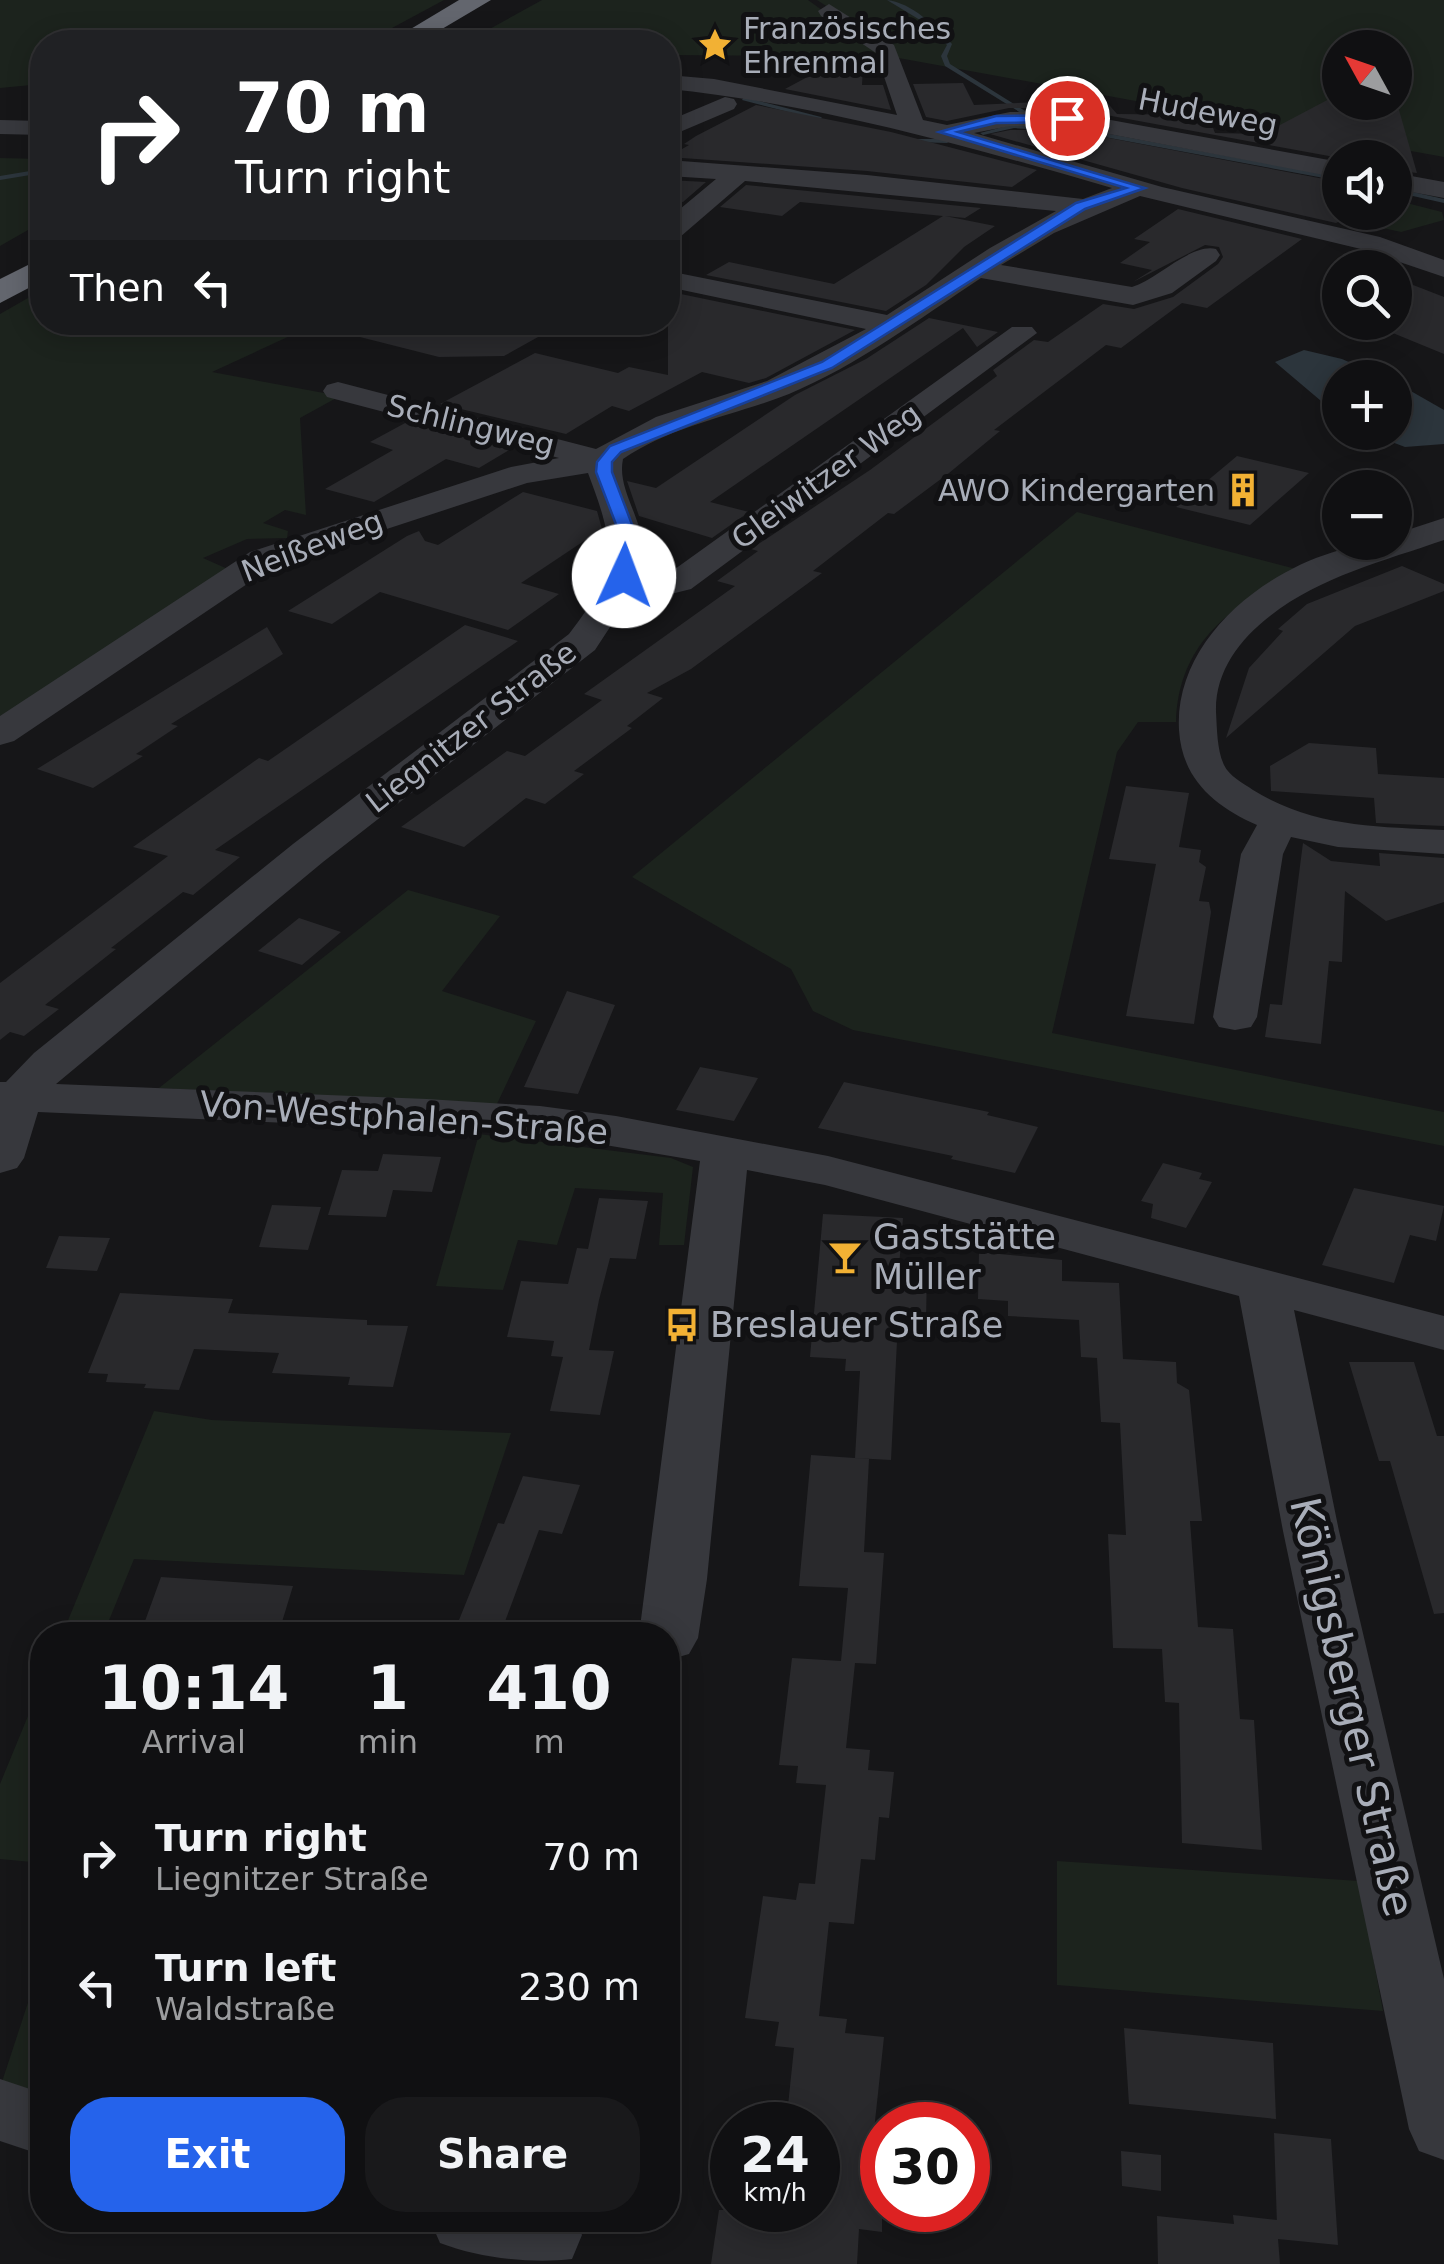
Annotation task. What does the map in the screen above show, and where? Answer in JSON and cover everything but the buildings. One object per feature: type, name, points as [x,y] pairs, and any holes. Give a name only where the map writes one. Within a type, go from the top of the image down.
[{"type":"highway","points":[[429,30],[487,4]]},
{"type":"highway","points":[[453,30],[487,4]]},
{"type":"highway","points":[[0,293],[27,258]]},
{"type":"street","points":[[829,11],[886,50],[913,126]]},
{"type":"street","points":[[680,83],[714,86],[944,132],[1139,188],[1392,249],[1444,268]]},
{"type":"street","points":[[680,125],[725,104]]},
{"type":"street","name":"Hudeweg","points":[[944,132],[996,120],[1067,118],[1322,167]]},
{"type":"street","points":[[0,127],[30,128]]},
{"type":"street","points":[[680,169],[909,186],[1081,206]]},
{"type":"street","points":[[680,223],[739,173]]},
{"type":"street","points":[[1412,184],[1444,190]]},
{"type":"street","points":[[604,462],[616,449],[640,437],[815,371],[1081,206],[1139,188]]},
{"type":"street","points":[[1392,249],[1426,239]]},
{"type":"street","points":[[979,269],[1133,296],[1162,287],[1206,255]]},
{"type":"street","points":[[680,281],[891,325]]},
{"type":"street","name":"Gleiwitzer Weg","points":[[619,587],[652,588],[679,582],[1022,333]]},
{"type":"street","name":"Schlingweg","points":[[338,391],[604,462]]},
{"type":"street","name":"Liegnitzer Straße","points":[[10,1096],[308,854],[570,654],[596,626],[619,587],[626,566],[627,541],[604,462]]},
{"type":"street","name":"Neißeweg","points":[[0,732],[262,560],[522,474],[604,462]]},
{"type":"street","points":[[1435,539],[1350,560],[1298,583],[1241,622],[1204,670],[1198,694],[1205,767],[1218,783],[1279,822],[1331,835],[1444,842]]},
{"type":"street","points":[[1234,1016],[1262,854],[1279,822]]},
{"type":"street","points":[[1,1156],[10,1096]]},
{"type":"street","name":"Von-Westphalen-Straße","points":[[10,1096],[540,1120],[725,1150],[874,1182],[1444,1332]]},
{"type":"street","points":[[670,1622],[725,1150]]},
{"type":"street","name":"Königsberger Straße","points":[[1263,1285],[1310,1531],[1444,2128]]},
{"type":"street","points":[[0,2110],[30,2120]]},
{"type":"street","points":[[513,2232],[544,2240]]},
{"type":"shaded area","points":[[0,0],[444,0],[388,30],[30,30],[30,85],[0,88]]},
{"type":"shaded area","points":[[542,0],[808,0],[855,34],[851,36],[868,33],[817,0],[1444,0],[1444,157],[1412,151],[1412,140],[1350,140],[893,57],[680,55],[680,30],[488,30]]},
{"type":"shaded area","points":[[0,158],[30,159],[30,229],[0,246]]},
{"type":"shaded area","points":[[1412,204],[1442,212],[1444,220],[1412,229]]},
{"type":"shaded area","points":[[30,297],[30,335],[292,335],[212,372],[340,396],[300,418],[306,515],[285,510],[263,523],[288,531],[287,538],[247,539],[203,558],[230,570],[0,723],[0,314]]},
{"type":"shaded area","points":[[1304,350],[1344,360],[1322,360],[1322,402],[1275,362]]},
{"type":"shaded area","points":[[1412,392],[1444,410],[1444,444],[1412,446]]},
{"type":"shaded area","points":[[1077,512],[1296,569],[1231,613],[1198,648],[1179,693],[1176,722],[1138,722],[1117,752],[1052,1033],[1444,1112],[1444,1146],[853,1030],[813,1011],[791,969],[632,877]]},
{"type":"shaded area","points":[[408,890],[500,916],[442,991],[536,1021],[496,1106],[159,1088]]},
{"type":"shaded area","points":[[479,1134],[671,1158],[693,1167],[684,1245],[659,1245],[663,1193],[575,1188],[557,1245],[518,1240],[503,1290],[436,1286]]},
{"type":"shaded area","points":[[154,1411],[212,1420],[511,1433],[464,1575],[134,1559],[108,1622],[67,1622]]},
{"type":"shaded area","points":[[30,1711],[30,1862],[0,1859],[0,1784]]},
{"type":"shaded area","points":[[1057,1861],[1359,1881],[1383,2011],[1057,1985]]},
{"type":"shaded area","points":[[30,1997],[30,2098],[0,2088]]},
{"type":"waterway","points":[[890,0],[927,22],[950,45],[944,56],[947,65],[1036,120]]},
{"type":"waterway","points":[[744,99],[819,118]]},
{"type":"waterway","points":[[983,133],[1014,126],[1083,131],[1322,176]]},
{"type":"waterway","points":[[911,140],[947,141]]},
{"type":"waterway","points":[[0,178],[30,173]]},
{"type":"waterway","points":[[1412,194],[1444,201]]},
{"type":"place","name":"Französisches Ehrenmal","points":[[715,45]]},
{"type":"place","name":"AWO Kindergarten","points":[[1243,490]]},
{"type":"place","name":"Gaststätte Müller","points":[[845,1257]]},
{"type":"place","name":"Breslauer Straße","points":[[682,1325]]},
{"type":"route","points":[[624,576],[627,541],[618,504],[604,472],[608,455],[654,431],[827,365],[1081,206],[1139,188],[944,132],[996,120],[1067,118]]}]
